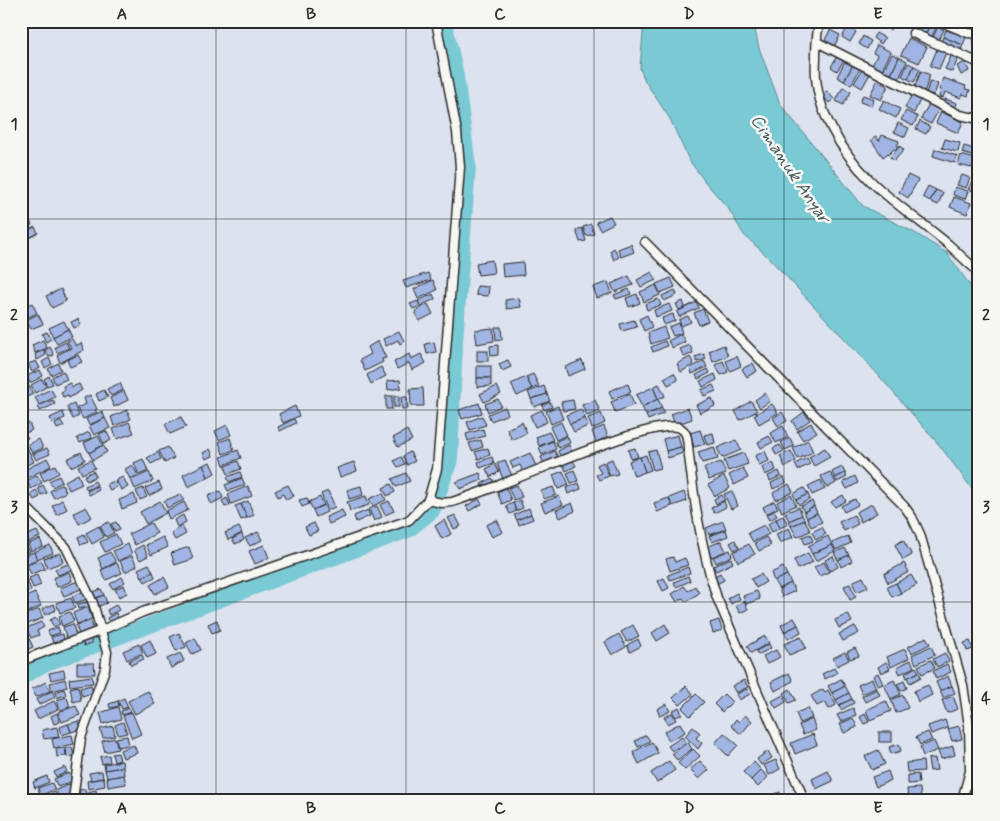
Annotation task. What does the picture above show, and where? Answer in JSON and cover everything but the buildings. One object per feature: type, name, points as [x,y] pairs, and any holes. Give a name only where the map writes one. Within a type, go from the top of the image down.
[{"type":"street","points":[[21,662],[103,634],[152,609],[409,520],[430,501],[437,469],[460,167],[457,132],[436,21]]},
{"type":"street","points":[[820,21],[815,75],[819,98],[828,122],[842,148],[870,181],[948,244],[979,272]]},
{"type":"street","points":[[939,21],[968,33],[978,34]]},
{"type":"street","points":[[979,21],[979,44]]},
{"type":"street","points":[[913,33],[975,61]]},
{"type":"street","points":[[817,42],[960,115],[979,119]]},
{"type":"street","points":[[645,242],[827,426],[904,506],[912,517],[920,534],[963,685],[969,726],[970,771],[962,800]]},
{"type":"street","points":[[430,501],[452,502],[594,447],[645,431],[672,427],[682,429],[687,438],[696,515],[707,567],[717,598],[804,800]]},
{"type":"street","points":[[21,502],[60,540],[71,555],[93,603],[107,652],[105,668],[81,738],[73,800]]},
{"type":"water","name":"Cimanuk Anyar","points":[[644,21],[753,21],[759,48],[780,104],[863,206],[915,233],[947,253],[979,298],[979,498],[940,446],[873,369],[767,256],[744,235],[728,208],[689,160],[670,119],[645,81],[640,68]]},
{"type":"waterway","points":[[21,678],[44,664],[408,530],[432,511],[450,460],[455,342],[468,166],[456,76],[444,21]]}]
